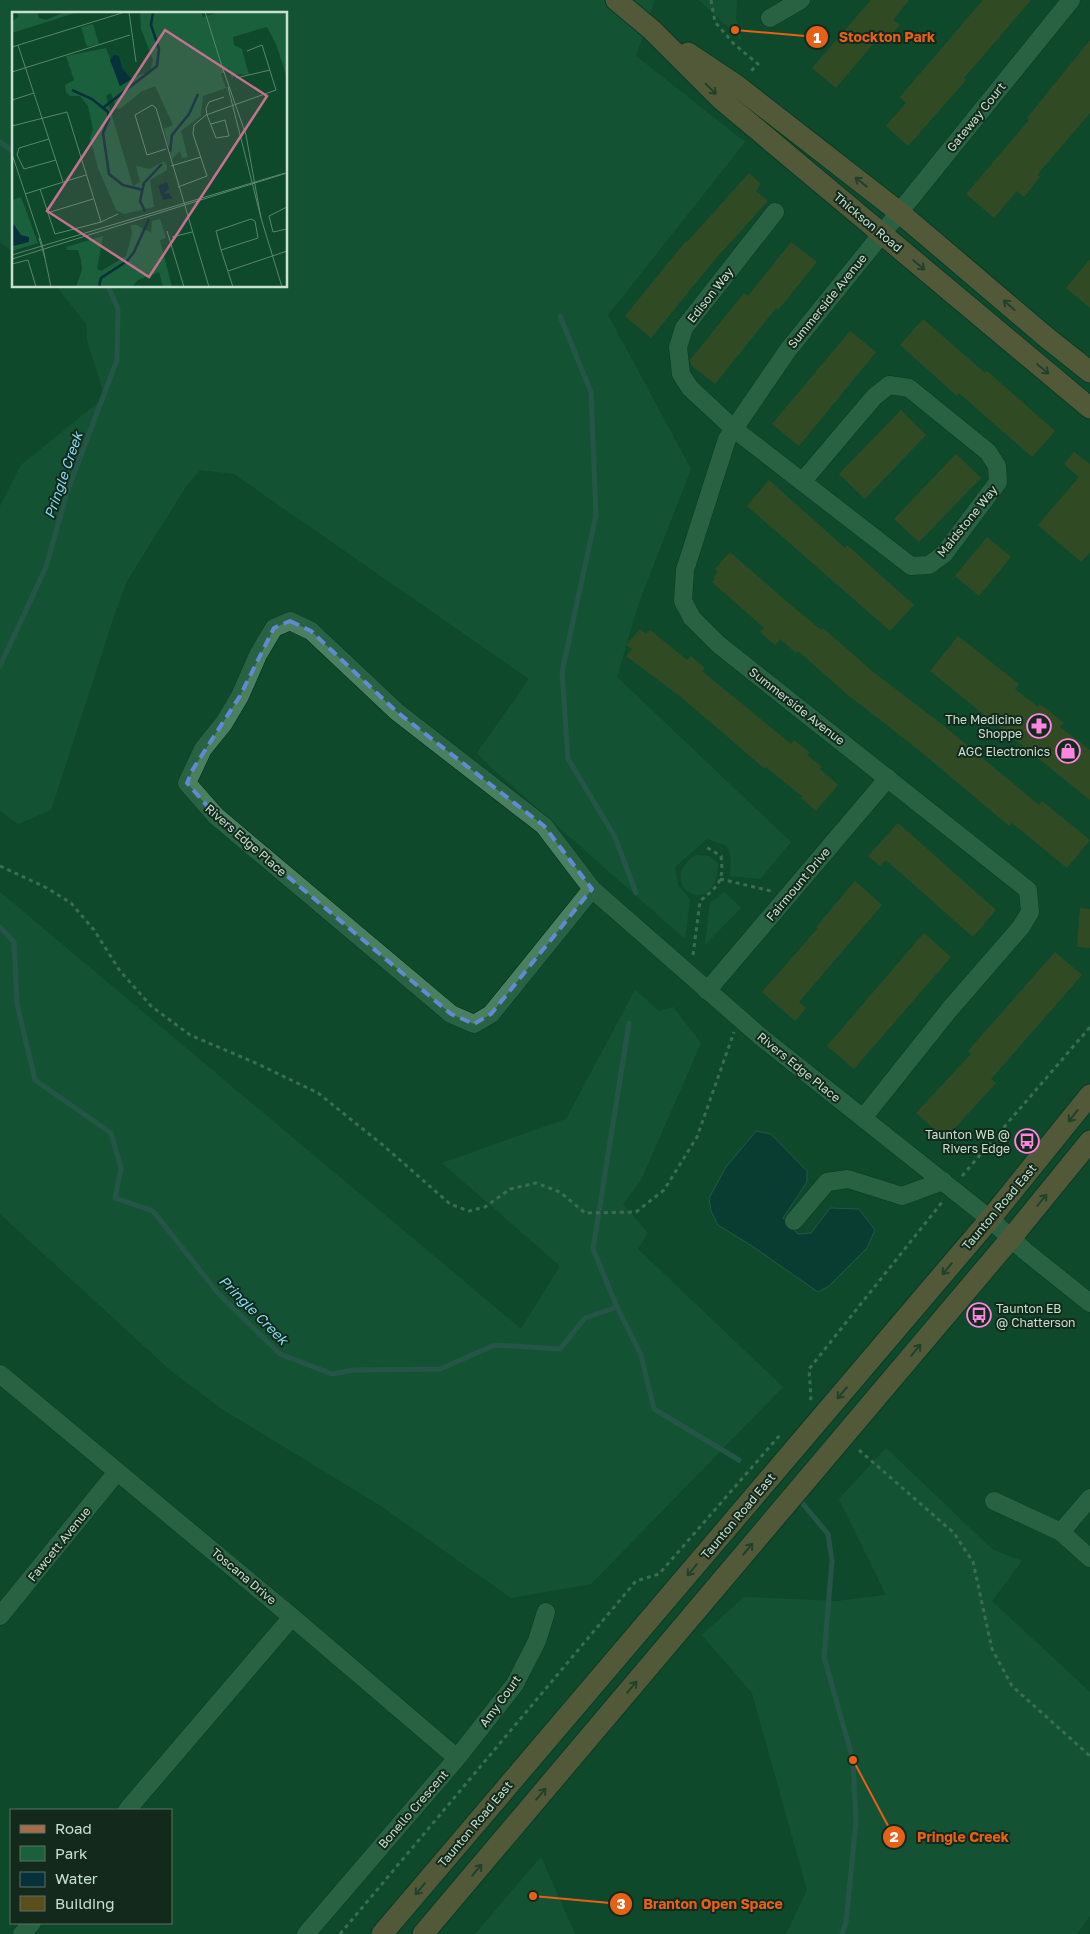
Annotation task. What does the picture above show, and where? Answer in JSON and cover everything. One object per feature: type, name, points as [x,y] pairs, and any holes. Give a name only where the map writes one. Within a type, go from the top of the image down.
[{"type":"main road","name":"Thickson Road","points":[[616,0],[652,30],[722,100],[1090,408]]},
{"type":"main road","name":"Thickson Road","points":[[652,30],[736,85],[899,212],[1090,372]]},
{"type":"main road","name":"Taunton Road East","points":[[382,1934],[990,1219],[1090,1094]]},
{"type":"main road","points":[[423,1934],[1012,1237],[1090,1141]]},
{"type":"main road","points":[[577,1706],[600,1724]]},
{"type":"main road","points":[[485,1812],[509,1832]]},
{"type":"street","points":[[770,18],[801,0]]},
{"type":"street","name":"Gateway Court","points":[[882,233],[1070,0]]},
{"type":"street","name":"Edison Way","points":[[734,429],[690,388],[681,374],[678,347],[684,328],[774,212]]},
{"type":"street","name":"Summerside Avenue","points":[[863,1118],[949,1010],[1021,927],[1030,912],[1028,890],[718,644],[692,618],[683,601],[685,570],[727,439],[788,350],[882,233]]},
{"type":"street","name":"Maidstone Way","points":[[734,429],[802,482],[911,566],[929,565],[944,554],[998,482],[997,466],[988,452],[909,388],[889,385],[874,397],[802,482]]},
{"type":"street","name":"Rivers Edge Place","points":[[592,889],[491,1014],[474,1024],[451,1014],[224,822],[187,782],[203,749],[224,723],[240,696],[258,655],[274,628],[290,621],[311,630],[396,712],[544,826],[592,889],[707,991],[990,1219],[1090,1303]]},
{"type":"street","name":"Fairmount Drive","points":[[707,991],[888,778]]},
{"type":"street","points":[[794,1221],[827,1182],[848,1179],[902,1196],[947,1185]]},
{"type":"street","name":"Toscana Drive","points":[[0,1374],[292,1617]]},
{"type":"street","name":"Fawcett Avenue","points":[[0,1616],[118,1472]]},
{"type":"street","points":[[1061,1532],[1090,1498]]},
{"type":"street","points":[[994,1501],[1061,1532],[1090,1558]]},
{"type":"street","name":"Amy Court","points":[[457,1758],[515,1684],[537,1641],[546,1612]]},
{"type":"street","points":[[128,1809],[292,1617]]},
{"type":"street","name":"Bonello Crescent","points":[[292,1617],[457,1758],[306,1934]]},
{"type":"street","points":[[22,1934],[31,1924]]},
{"type":"path","points":[[711,0],[715,22],[734,44],[758,64],[736,85]]},
{"type":"path","points":[[690,976],[700,901],[716,888],[723,872],[722,856],[706,847]]},
{"type":"path","points":[[0,866],[47,888],[71,903],[94,930],[120,971],[151,1006],[190,1036],[258,1064],[318,1093],[384,1146],[450,1204],[469,1211],[484,1207],[510,1188],[536,1183],[560,1192],[584,1213],[636,1212],[664,1190],[697,1137],[739,1018]]},
{"type":"path","points":[[720,879],[789,895]]},
{"type":"path","points":[[805,1406],[812,1398],[809,1369],[947,1185],[1090,1026]]},
{"type":"path","points":[[340,1934],[636,1581],[659,1574],[786,1427]]},
{"type":"path","points":[[859,1450],[954,1534],[972,1562],[992,1649],[1012,1686],[1090,1756]]},
{"type":"highlighted area","points":[[290,621],[311,631],[397,712],[544,826],[592,889],[491,1014],[474,1024],[451,1014],[216,816],[187,783],[193,769],[240,696],[274,628]]},
{"type":"green space","points":[[0,0],[655,0],[636,56],[745,142],[608,315],[691,469],[638,605],[617,677],[791,842],[760,879],[730,876],[731,858],[727,846],[707,839],[675,867],[678,885],[690,900],[685,939],[477,753],[529,679],[234,474],[200,470],[187,485],[127,581],[51,810],[18,824],[0,811],[0,506],[21,465],[105,397],[87,340],[87,325],[58,288],[288,288],[288,12],[12,12],[12,251],[0,242]]},
{"type":"green space","points":[[699,0],[737,0],[736,19],[742,41]]},
{"type":"green space","points":[[696,855],[709,856],[718,864],[714,882],[707,892],[698,895],[689,892],[683,886],[680,877],[684,866]]},
{"type":"green space","points":[[0,892],[521,1329],[560,1266],[442,1163],[566,1119],[635,990],[659,1011],[673,1007],[701,1043],[641,1180],[623,1204],[648,1233],[638,1249],[783,1387],[591,1584],[511,1598],[381,1506],[222,1409],[170,1370],[0,1214]]},
{"type":"green space","points":[[724,892],[741,908],[705,945],[710,903]]},
{"type":"green space","points":[[886,1448],[992,1549],[1022,1561],[992,1601],[1090,1692],[1090,1916],[1077,1934],[786,1934],[807,1890],[752,1693],[702,1635],[744,1597],[837,1601],[886,1595],[839,1499]]},
{"type":"green space","points":[[541,1857],[575,1934],[475,1934]]},
{"type":"water","points":[[756,1131],[771,1134],[807,1171],[807,1182],[783,1218],[798,1234],[811,1233],[830,1208],[859,1209],[875,1230],[867,1248],[828,1287],[818,1292],[718,1225],[711,1211],[709,1198],[726,1167]]},
{"type":"building","points":[[871,0],[909,0],[893,20],[900,25],[884,43],[878,38],[836,88],[812,68]]},
{"type":"building","points":[[983,0],[1031,0],[964,78],[966,80],[908,146],[886,126],[906,103],[900,97]]},
{"type":"building","points":[[1090,40],[1090,113],[1037,175],[1040,177],[1024,197],[1017,191],[994,218],[966,194],[1029,120],[1027,118]]},
{"type":"building","points":[[749,173],[761,184],[756,191],[768,201],[716,258],[651,338],[625,316],[686,241]]},
{"type":"building","points":[[791,242],[817,262],[778,310],[776,308],[715,384],[691,365],[690,360],[744,293],[748,296]]},
{"type":"building","points":[[1090,259],[1090,308],[1066,288]]},
{"type":"building","points":[[923,319],[985,373],[987,371],[1055,431],[1032,457],[959,393],[957,396],[900,345]]},
{"type":"building","points":[[850,331],[876,352],[799,446],[772,424]]},
{"type":"building","points":[[901,410],[926,435],[865,499],[839,474]]},
{"type":"building","points":[[1074,452],[1090,464],[1090,552],[1081,562],[1038,525],[1079,477],[1064,464]]},
{"type":"building","points":[[956,454],[981,478],[919,542],[894,519]]},
{"type":"building","points":[[769,480],[845,548],[847,545],[914,605],[890,631],[747,506]]},
{"type":"building","points":[[987,537],[1011,557],[979,596],[955,576]]},
{"type":"building","points":[[730,552],[821,630],[823,628],[872,671],[944,726],[1039,805],[1042,801],[1090,840],[1067,868],[1012,823],[1009,826],[920,751],[848,695],[798,651],[796,653],[780,639],[775,645],[760,632],[764,628],[712,582],[715,579],[713,577],[718,572],[715,569]]},
{"type":"building","points":[[640,629],[646,634],[650,630],[687,660],[691,656],[705,668],[702,671],[791,744],[794,740],[809,752],[807,755],[822,767],[820,769],[838,785],[816,811],[801,798],[803,797],[766,767],[765,769],[681,697],[626,656],[632,649],[626,645]]},
{"type":"building","points":[[958,636],[1019,684],[1015,689],[1038,707],[1040,704],[1064,723],[1060,727],[1090,750],[1090,800],[930,671]]},
{"type":"building","points":[[898,823],[996,910],[973,937],[886,860],[880,866],[868,856]]},
{"type":"building","points":[[855,881],[882,905],[799,1002],[806,1008],[795,1021],[762,992],[818,928],[816,927]]},
{"type":"building","points":[[1080,908],[1090,909],[1090,948],[1077,947]]},
{"type":"building","points":[[924,933],[951,957],[854,1069],[827,1046]]},
{"type":"building","points":[[1055,952],[1082,975],[991,1079],[996,1083],[945,1139],[916,1113],[971,1054],[968,1051]]},
{"type":"waterway","name":"Pringle Creek","points":[[0,142],[12,151]]},
{"type":"waterway","name":"Pringle Creek","points":[[0,666],[46,567],[67,492],[117,360],[118,309],[109,288]]},
{"type":"waterway","points":[[560,316],[591,392],[596,515],[562,672],[568,759],[615,837],[636,893]]},
{"type":"waterway","name":"Pringle Creek","points":[[0,927],[14,942],[17,1004],[35,1080],[111,1133],[121,1168],[115,1198],[153,1211],[218,1293],[280,1354],[332,1374],[353,1370],[440,1369],[495,1345],[560,1349],[585,1318],[617,1307]]},
{"type":"waterway","points":[[629,1023],[593,1249],[617,1307],[641,1355],[654,1409],[739,1460]]},
{"type":"waterway","name":"Pringle Creek","points":[[803,1504],[828,1534],[832,1561],[824,1657],[853,1760],[856,1822],[846,1922],[842,1934]]},
{"type":"place","name":"Stockton Park","points":[[735,30]]},
{"type":"place","name":"The Medicine Shoppe","points":[[1039,726]]},
{"type":"place","name":"AGC Electronics","points":[[1068,751]]},
{"type":"place","name":"Taunton WB @ Rivers Edge","points":[[1027,1141]]},
{"type":"place","name":"Taunton EB @ Chatterson","points":[[979,1315]]},
{"type":"place","name":"Pringle Creek","points":[[853,1760]]},
{"type":"place","name":"Branton Open Space","points":[[533,1896]]}]
